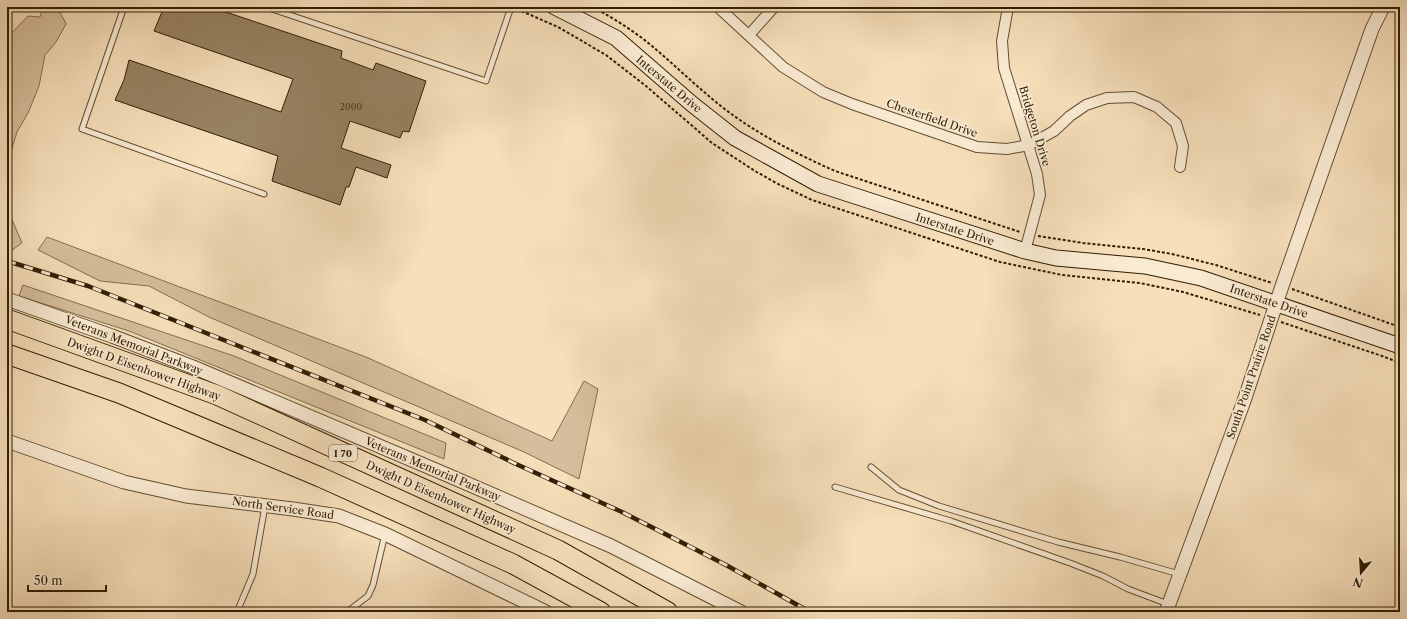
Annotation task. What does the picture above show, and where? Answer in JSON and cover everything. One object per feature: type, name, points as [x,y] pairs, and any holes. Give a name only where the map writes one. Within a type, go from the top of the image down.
[{"type":"highway","name":"Dwight D Eisenhower Highway","points":[[7,319],[216,395],[558,550],[668,612]]},
{"type":"highway","points":[[7,354],[119,393],[320,477],[513,564],[601,612]]},
{"type":"main road","name":"Interstate Drive","points":[[555,7],[616,38],[692,104],[735,138],[818,184],[1025,251],[1056,258],[1145,266],[1201,278],[1400,346]]},
{"type":"street","name":"Chesterfield Drive","points":[[718,7],[783,67],[823,92],[852,104],[977,147],[1007,149],[1029,145],[1054,131],[1070,116],[1086,105],[1107,98],[1134,97],[1157,107],[1176,123],[1182,146],[1180,167]]},
{"type":"street","points":[[749,35],[774,7]]},
{"type":"street","name":"Bridgeton Drive","points":[[1008,7],[1002,41],[1004,68],[1038,174],[1040,195],[1025,251]]},
{"type":"street","name":"South Point Prairie Road","points":[[1167,608],[1244,401],[1276,303],[1372,29],[1383,7]]},
{"type":"street","name":"Veterans Memorial Parkway","points":[[7,299],[194,367],[438,471],[611,546],[741,612]]},
{"type":"street","name":"North Service Road","points":[[7,441],[124,482],[186,496],[339,516],[385,534],[541,611]]},
{"type":"lane","points":[[124,7],[82,129],[264,194]]},
{"type":"lane","points":[[266,7],[486,81],[511,7]]},
{"type":"lane","points":[[871,467],[899,490],[939,506],[1058,542],[1120,557],[1180,574]]},
{"type":"lane","points":[[835,487],[951,521],[1070,563],[1103,576],[1167,608]]},
{"type":"lane","points":[[237,612],[253,574],[266,506]]},
{"type":"lane","points":[[347,612],[368,596],[373,585],[385,534]]},
{"type":"path","points":[[593,7],[628,28],[651,45],[725,110],[777,143],[835,171],[1030,234],[1083,243],[1143,249],[1172,254],[1216,265],[1400,327]]},
{"type":"shaded area","points":[[43,7],[62,7],[59,10],[66,24],[56,42],[45,55],[39,86],[28,113],[17,132],[7,164],[7,38],[28,16],[40,17]]},
{"type":"shaded area","points":[[7,208],[22,243],[8,253],[7,252]]},
{"type":"shaded area","points":[[47,237],[366,357],[552,441],[584,381],[598,389],[579,479],[524,452],[209,317],[149,286],[100,281],[38,250]]},
{"type":"shaded area","points":[[23,285],[234,356],[446,443],[444,459],[129,331],[19,296]]},
{"type":"building","points":[[164,7],[211,7],[342,51],[341,58],[373,70],[376,63],[426,81],[409,132],[403,131],[400,138],[350,121],[341,148],[391,165],[387,178],[356,167],[349,187],[346,187],[340,205],[272,181],[278,156],[115,100],[124,80],[129,60],[281,112],[293,79],[154,31]]},
{"type":"railway","points":[[7,261],[88,286],[425,420],[516,464],[622,512],[726,565],[810,612]]}]
